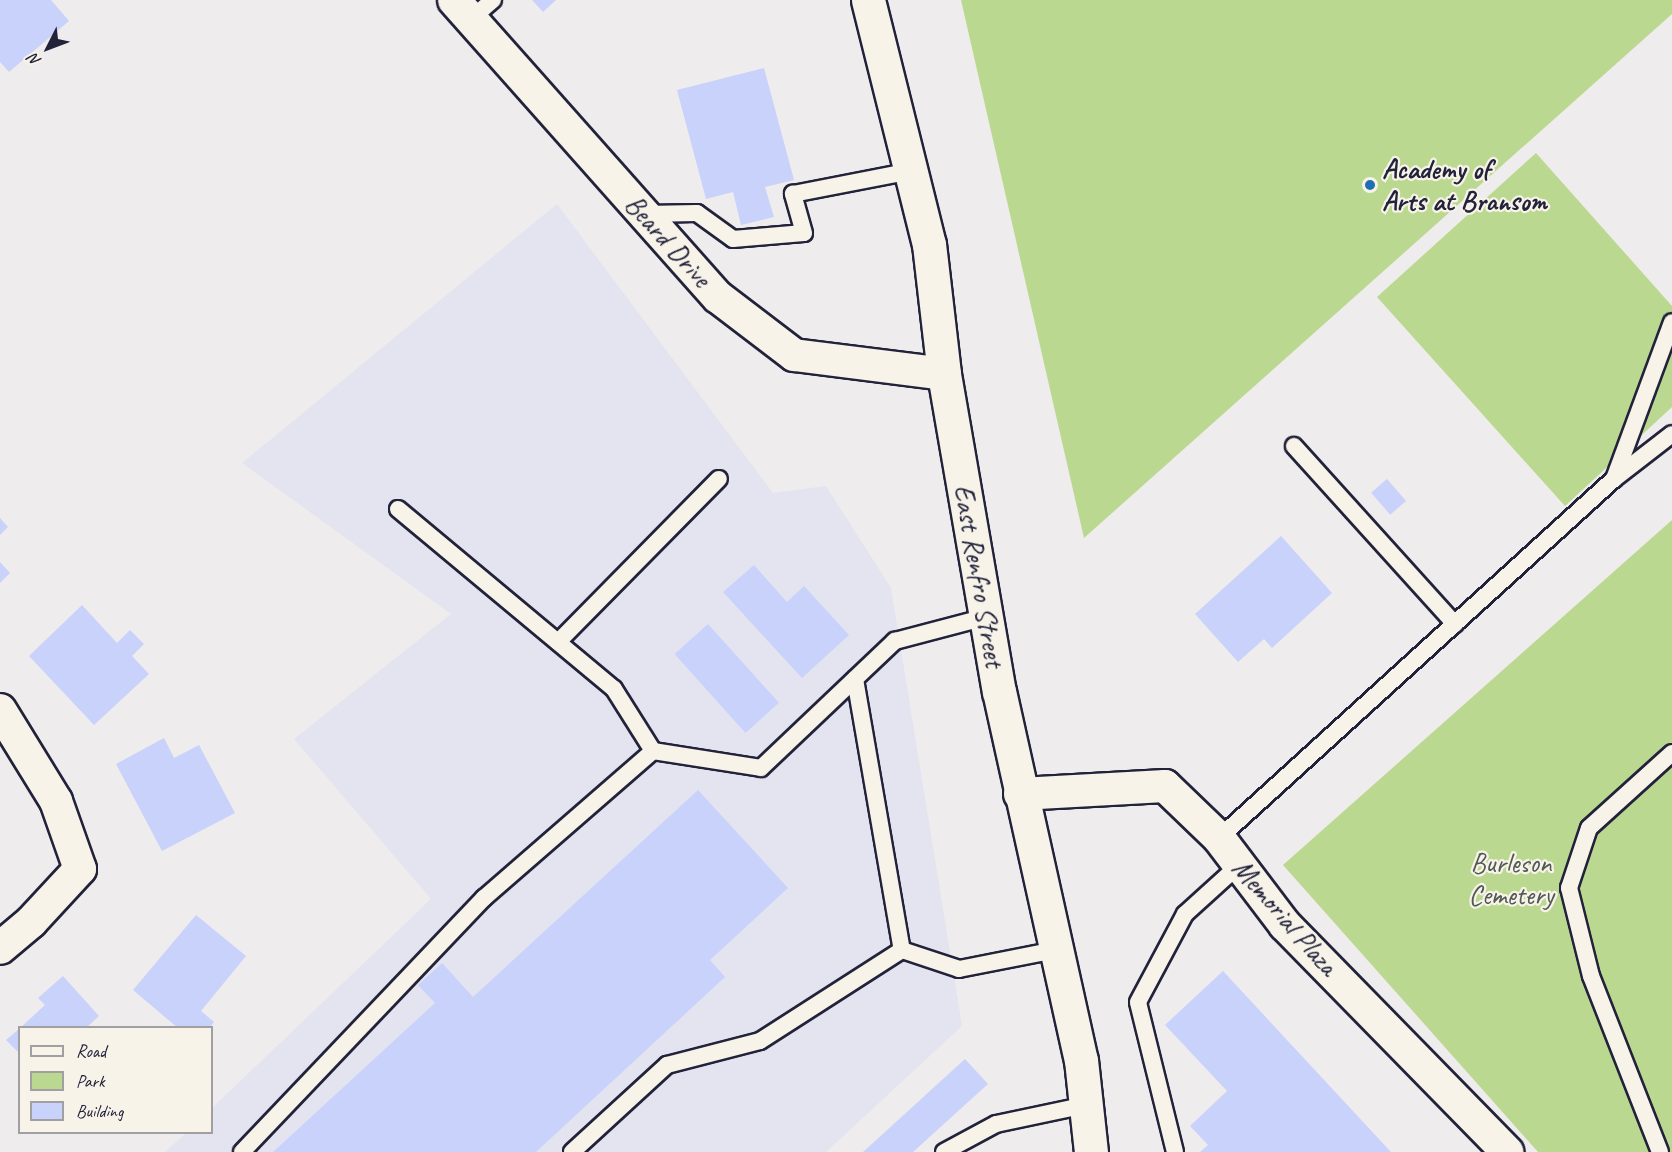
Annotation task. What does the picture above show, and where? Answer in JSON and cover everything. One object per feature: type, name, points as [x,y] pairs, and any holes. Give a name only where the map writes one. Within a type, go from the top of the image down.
[{"type":"main road","name":"East Renfro Street","points":[[868,0],[929,244],[944,374],[986,617],[1020,795],[1081,1060],[1091,1152]]},
{"type":"street","name":"Beard Drive","points":[[473,6],[645,214],[718,297],[794,355],[944,374]]},
{"type":"street","points":[[0,710],[56,801],[80,869],[31,922],[0,948]]},
{"type":"street","name":"Memorial Plaza","points":[[1020,795],[1165,786],[1219,838],[1285,925],[1507,1152]]},
{"type":"lane","points":[[645,214],[697,213],[733,239],[804,233],[793,194],[911,171]]},
{"type":"lane","points":[[1614,479],[1672,322]]},
{"type":"lane","points":[[1219,838],[1614,479],[1672,434]]},
{"type":"lane","points":[[1294,446],[1455,624]]},
{"type":"lane","points":[[558,642],[718,479]]},
{"type":"lane","points":[[398,509],[614,689],[653,751],[761,768],[896,641],[986,617]]},
{"type":"lane","points":[[855,680],[902,950]]},
{"type":"lane","points":[[242,1152],[483,898],[653,751]]},
{"type":"lane","points":[[1660,1152],[1592,976],[1569,888],[1589,828],[1672,753]]},
{"type":"lane","points":[[1174,1152],[1138,1002],[1185,914],[1239,865]]},
{"type":"lane","points":[[902,950],[959,969],[1056,950]]},
{"type":"lane","points":[[572,1152],[667,1065],[760,1041],[902,950]]},
{"type":"lane","points":[[944,1152],[976,1144],[996,1124],[1086,1105]]},
{"type":"shaded area","points":[[557,204],[773,493],[826,486],[891,588],[962,1026],[826,1152],[165,1152],[185,1134],[213,1134],[213,1107],[431,899],[294,739],[451,614],[242,463]]},
{"type":"green space","points":[[961,0],[1672,0],[1672,14],[1084,538]]},
{"type":"green space","points":[[1536,153],[1672,306],[1672,407],[1565,506],[1377,297]]},
{"type":"green space","name":"Burleson Cemetery","points":[[1672,520],[1672,1152],[1538,1152],[1283,865]]},
{"type":"building","points":[[0,0],[51,0],[69,21],[9,72],[0,62]]},
{"type":"building","points":[[532,0],[556,0],[543,12]]},
{"type":"building","points":[[764,68],[794,180],[765,187],[774,217],[741,225],[733,192],[706,199],[677,90]]},
{"type":"building","points":[[1387,479],[1406,501],[1390,515],[1371,493]]},
{"type":"building","points":[[0,518],[8,527],[0,535]]},
{"type":"building","points":[[1281,536],[1332,593],[1272,648],[1264,639],[1238,662],[1195,614]]},
{"type":"building","points":[[0,562],[10,573],[0,583]]},
{"type":"building","points":[[754,565],[787,602],[804,586],[849,635],[802,678],[723,592]]},
{"type":"building","points":[[82,605],[117,643],[130,630],[144,644],[132,656],[149,674],[94,725],[29,656]]},
{"type":"building","points":[[708,624],[779,703],[745,733],[675,654]]},
{"type":"building","points":[[164,738],[174,758],[199,745],[235,813],[162,851],[116,764]]},
{"type":"building","points":[[698,790],[788,888],[710,960],[725,977],[536,1152],[273,1152],[435,1003],[418,985],[442,963],[473,997]]},
{"type":"building","points":[[196,915],[246,956],[201,1011],[214,1022],[211,1026],[176,1026],[133,990]]},
{"type":"building","points":[[1223,971],[1391,1152],[1200,1152],[1208,1145],[1190,1126],[1227,1091],[1165,1025]]},
{"type":"building","points":[[63,976],[99,1016],[88,1026],[22,1026],[45,1005],[38,998]]},
{"type":"building","points":[[18,1030],[18,1052],[6,1040]]},
{"type":"building","points":[[965,1059],[988,1084],[913,1152],[863,1152]]},
{"type":"place","name":"Academy of Arts at Bransom","points":[[1370,185]]}]
